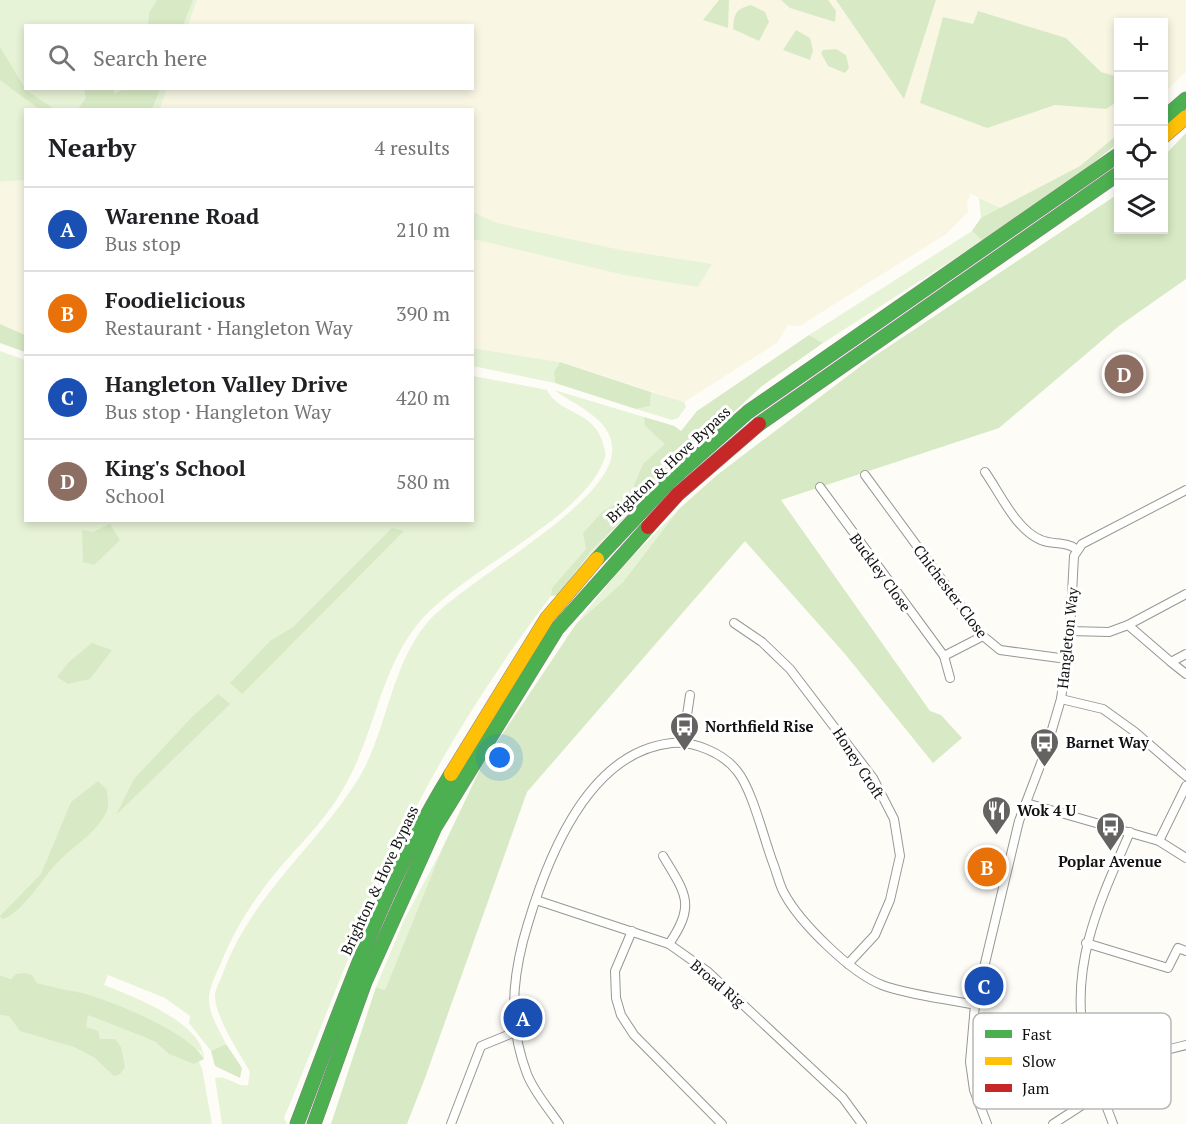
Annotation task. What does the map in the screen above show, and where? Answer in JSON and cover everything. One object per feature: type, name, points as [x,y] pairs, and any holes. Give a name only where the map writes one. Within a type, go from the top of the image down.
[{"type":"highway","points":[[1168,115],[1186,99]]},
{"type":"highway","points":[[1168,133],[1186,117]]},
{"type":"highway","name":"Brighton & Hove Bypass","points":[[297,1124],[352,979],[423,819],[547,618],[611,542],[669,482],[748,412],[1114,159]]},
{"type":"highway","name":"Brighton & Hove Bypass","points":[[314,1124],[365,982],[435,827],[557,629],[678,494],[756,426],[1114,177]]},
{"type":"street","points":[[985,472],[1029,534],[1041,540],[1071,545],[1076,549],[1186,490]]},
{"type":"street","name":"Chichester Close","points":[[865,475],[983,636],[1000,650],[1067,659]]},
{"type":"street","name":"Buckley Close","points":[[820,487],[944,656],[950,678]]},
{"type":"street","name":"Hangleton Way","points":[[974,1013],[1026,803],[1046,750],[1061,699],[1070,631],[1076,549]]},
{"type":"street","points":[[1070,631],[1109,632],[1128,625],[1186,594]]},
{"type":"street","name":"Honey Croft","points":[[734,623],[762,642],[790,669],[873,778],[894,819],[900,856],[890,900],[875,935],[848,964]]},
{"type":"street","points":[[1128,625],[1186,674]]},
{"type":"street","points":[[944,656],[983,636]]},
{"type":"street","points":[[1171,662],[1186,654]]},
{"type":"street","points":[[683,742],[690,695]]},
{"type":"street","points":[[1061,699],[1103,709],[1136,732],[1186,776]]},
{"type":"street","points":[[559,1124],[528,1076],[515,1032],[514,978],[537,900],[559,840],[587,794],[622,762],[655,745],[683,742],[710,750],[737,770],[784,893],[802,919],[848,964],[882,985],[975,1005]]},
{"type":"street","points":[[1159,841],[1186,786]]},
{"type":"street","points":[[1026,803],[1159,841],[1186,858]]},
{"type":"street","points":[[1081,1013],[1081,975],[1086,943],[1096,912],[1130,832]]},
{"type":"street","points":[[663,855],[686,903],[686,913],[669,944]]},
{"type":"street","name":"Broad Rig","points":[[537,900],[669,944],[707,971],[843,1098],[862,1124]]},
{"type":"street","points":[[632,931],[615,971],[616,998],[621,1015],[634,1035],[722,1124]]},
{"type":"street","points":[[1086,943],[1168,968],[1178,948],[1186,951]]},
{"type":"street","name":"Hangleton Way","points":[[973,1028],[970,1062],[973,1083]]},
{"type":"street","points":[[451,1124],[481,1046],[515,1032]]},
{"type":"street","points":[[1171,1049],[1186,1045]]},
{"type":"street","name":"Hangleton Way","points":[[981,1109],[987,1124]]},
{"type":"street","points":[[1053,1124],[1073,1109]]},
{"type":"street","points":[[1107,1109],[1113,1124]]},
{"type":"shaded area","points":[[197,0],[1186,0],[1186,72],[1168,89],[1168,18],[1114,18],[1114,137],[1080,166],[1001,208],[971,194],[967,202],[968,212],[946,234],[800,326],[788,325],[777,343],[684,402],[560,362],[474,348],[474,108],[161,108],[167,90],[474,90],[474,24],[188,24]]},
{"type":"shaded area","points":[[24,180],[24,335],[0,324],[0,182]]},
{"type":"green space","points":[[0,0],[197,0],[188,24],[24,24],[24,90],[167,90],[160,108],[24,108],[24,180],[0,182]]},
{"type":"green space","points":[[157,0],[193,0],[183,24],[148,24],[149,13]]},
{"type":"green space","points":[[719,0],[729,0],[728,28],[703,20]]},
{"type":"green space","points":[[781,0],[828,0],[836,11],[835,22],[790,8]]},
{"type":"green space","points":[[836,0],[936,0],[904,99]]},
{"type":"green space","points":[[751,5],[765,12],[769,22],[759,41],[733,29],[737,12]]},
{"type":"green space","points":[[978,11],[1066,38],[1101,72],[1114,76],[1114,104],[1106,109],[1055,105],[987,128],[920,103],[943,17],[973,24]]},
{"type":"green space","points":[[796,30],[810,38],[813,50],[810,60],[783,50]]},
{"type":"green space","points":[[0,47],[24,90],[53,108],[38,108],[0,80]]},
{"type":"green space","points":[[836,49],[846,55],[849,68],[845,73],[828,66],[821,53],[823,50]]},
{"type":"green space","points":[[84,90],[114,90],[114,94],[122,90],[160,90],[152,108],[79,108],[86,98]]},
{"type":"green space","points":[[1186,133],[1186,279],[1119,326],[999,428],[781,500],[930,711],[941,715],[962,738],[933,763],[845,654],[745,541],[527,792],[407,1124],[331,1124],[376,987],[385,990],[442,849],[483,763],[576,624],[623,582],[679,509],[717,475],[870,359],[1114,197],[1114,234],[1168,234],[1168,152]]},
{"type":"green space","points":[[1114,137],[1114,146],[1047,200],[983,241],[972,231],[981,218],[1080,166]]},
{"type":"green space","points":[[979,198],[1020,217],[823,343],[809,335],[972,231],[981,218]]},
{"type":"green space","points":[[474,212],[497,223],[621,250],[712,264],[698,287],[624,275],[474,239]]},
{"type":"green space","points":[[0,324],[24,335],[24,352],[0,343]]},
{"type":"green space","points":[[809,335],[823,343],[762,386],[696,447],[593,549],[557,595],[551,596],[552,588],[586,549],[583,533],[603,511],[622,501],[633,488],[643,464],[665,444],[645,426],[644,417],[674,426],[681,431],[697,411]]},
{"type":"green space","points":[[474,348],[560,362],[554,372],[555,383],[474,366]]},
{"type":"green space","points":[[0,351],[24,360],[24,522],[474,522],[474,376],[547,390],[560,404],[593,425],[599,433],[605,453],[594,480],[549,523],[437,605],[417,625],[404,643],[386,683],[354,769],[343,789],[314,829],[255,900],[225,954],[211,989],[209,1003],[212,1015],[226,1044],[211,1051],[189,1023],[190,1016],[165,998],[108,975],[104,985],[148,1004],[180,1023],[201,1046],[204,1059],[201,1052],[105,1001],[37,983],[32,975],[12,979],[0,975]]},
{"type":"green space","points":[[560,362],[651,392],[650,406],[636,409],[555,383],[554,372]]},
{"type":"green space","points":[[554,390],[674,426],[681,432],[628,512],[557,595],[551,596],[528,627],[483,693],[442,760],[374,896],[284,1118],[287,1124],[222,1124],[215,1078],[224,1078],[248,1085],[250,1072],[218,1013],[215,994],[235,946],[249,921],[355,784],[375,744],[404,661],[414,641],[427,623],[446,605],[561,520],[586,497],[604,475],[612,454],[612,442],[608,432],[593,415]]},
{"type":"green space","points":[[651,392],[684,402],[686,407],[678,418],[672,420],[636,409],[650,406]]},
{"type":"green space","points":[[679,509],[623,582],[576,624],[621,568]]},
{"type":"green space","points":[[110,524],[120,540],[94,565],[83,562],[82,530],[93,532]]},
{"type":"green space","points":[[392,528],[404,531],[242,694],[230,683],[270,641],[293,627]]},
{"type":"green space","points":[[92,643],[112,650],[90,679],[68,684],[57,677],[69,662]]},
{"type":"green space","points":[[218,694],[230,704],[116,815],[134,779],[193,716]]},
{"type":"green space","points":[[98,781],[107,790],[108,804],[99,824],[57,863],[16,911],[2,919],[0,916],[41,874],[71,802]]},
{"type":"green space","points":[[442,849],[385,990],[376,987],[404,920]]},
{"type":"green space","points":[[16,974],[32,975],[37,983],[95,997],[149,1019],[183,1039],[204,1059],[194,1064],[169,1054],[156,1042],[88,1015],[86,1027],[98,1031],[100,1039],[115,1039],[121,1047],[125,1067],[120,1074],[114,1076],[95,1058],[74,1047],[20,1031],[9,1016],[0,1015],[0,975],[11,979]]},
{"type":"green space","points":[[0,977],[194,1052],[202,1068],[212,1124],[0,1124]]},
{"type":"green space","points":[[226,1044],[242,1068],[240,1078],[215,1066],[211,1051]]},
{"type":"traffic: fast","points":[[1168,115],[1186,99]]},
{"type":"traffic: fast","points":[[597,559],[669,482],[748,412],[1114,158]]},
{"type":"traffic: fast","points":[[759,424],[1114,177]]},
{"type":"traffic: fast","points":[[314,1124],[365,982],[435,827],[557,629],[648,527]]},
{"type":"traffic: fast","points":[[297,1124],[385,901],[427,815],[451,774]]},
{"type":"traffic: slow","points":[[1168,133],[1186,117]]},
{"type":"traffic: slow","points":[[451,774],[547,618],[597,559]]},
{"type":"traffic: jam","points":[[648,527],[678,494],[759,424]]},
{"type":"place","name":"King's School","points":[[1124,374]]},
{"type":"place","name":"Northfield Rise","points":[[684,752]]},
{"type":"place","name":"Barnet Way","points":[[1045,768]]},
{"type":"place","name":"Wok 4 U","points":[[996,836]]},
{"type":"place","name":"Poplar Avenue","points":[[1110,852]]},
{"type":"place","name":"Foodielicious","points":[[987,867]]},
{"type":"place","name":"Hangleton Valley Drive","points":[[984,986]]},
{"type":"place","name":"Warenne Road","points":[[523,1018]]}]
